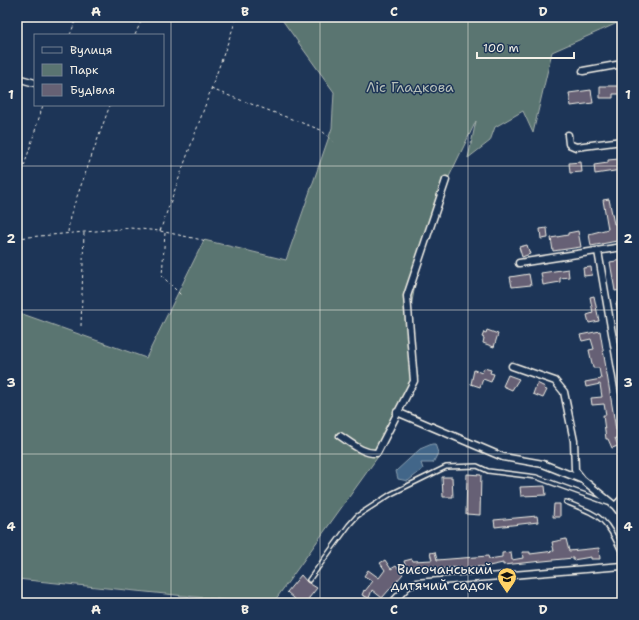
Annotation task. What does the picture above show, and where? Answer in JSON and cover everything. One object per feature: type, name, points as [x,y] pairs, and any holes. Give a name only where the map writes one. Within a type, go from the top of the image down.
[{"type":"street","points":[[583,71],[622,64]]},
{"type":"street","points":[[17,78],[34,83]]},
{"type":"street","points":[[568,135],[569,144],[576,148],[622,141]]},
{"type":"street","points":[[340,436],[359,449],[371,454],[377,453],[414,381],[407,296],[446,180]]},
{"type":"street","points":[[519,263],[622,247]]},
{"type":"street","points":[[598,251],[622,392]]},
{"type":"street","points":[[614,343],[622,342]]},
{"type":"street","points":[[512,366],[555,381],[564,392],[574,441],[575,470],[582,480]]},
{"type":"street","points":[[397,412],[503,457],[543,464],[582,480],[616,506],[622,515]]},
{"type":"street","points":[[616,506],[622,498]]},
{"type":"street","points":[[392,603],[408,586],[416,583],[622,566]]},
{"type":"lane","points":[[309,580],[357,516],[391,494],[446,467],[477,466],[488,471],[536,477],[616,506]]},
{"type":"lane","points":[[566,502],[598,515],[608,525],[622,553]]},
{"type":"path","points":[[17,21],[48,17]]},
{"type":"path","points":[[70,34],[77,17]]},
{"type":"path","points":[[135,34],[143,17]]},
{"type":"path","points":[[160,231],[237,17]]},
{"type":"path","points":[[211,89],[321,130],[334,142]]},
{"type":"path","points":[[17,189],[43,106]]},
{"type":"path","points":[[68,233],[70,216],[110,106]]},
{"type":"path","points":[[17,238],[130,228],[160,231],[207,241]]},
{"type":"path","points":[[81,326],[84,232]]},
{"type":"path","points":[[166,233],[162,276],[182,295]]},
{"type":"green space","name":"Ліс Гладкова","points":[[280,17],[622,17],[622,21],[552,52],[533,133],[523,111],[495,127],[490,141],[468,158],[476,121],[447,181],[419,263],[407,329],[418,377],[377,458],[273,603],[255,603],[17,579],[17,312],[146,358],[204,240],[286,260],[332,128],[334,92]]},
{"type":"water","points":[[435,444],[438,453],[433,463],[421,463],[423,469],[408,481],[398,479],[396,471],[420,449]]},
{"type":"building","points":[[600,86],[622,86],[622,94],[613,94],[613,98],[600,98]]},
{"type":"building","points":[[591,90],[593,103],[571,106],[569,93]]},
{"type":"building","points":[[619,159],[621,170],[595,174],[594,165],[608,163],[608,160]]},
{"type":"building","points":[[581,162],[582,172],[570,173],[569,163]]},
{"type":"building","points":[[609,199],[614,224],[621,223],[622,240],[591,246],[589,234],[608,229],[603,200]]},
{"type":"building","points":[[547,228],[548,238],[541,239],[540,229]]},
{"type":"building","points":[[578,231],[581,247],[553,251],[551,238],[568,235],[568,233]]},
{"type":"building","points":[[527,245],[530,254],[522,257],[519,247]]},
{"type":"building","points":[[622,260],[622,290],[615,291],[610,262]]},
{"type":"building","points":[[591,267],[592,275],[584,276],[583,268]]},
{"type":"building","points":[[568,269],[569,277],[560,278],[560,282],[543,285],[541,273]]},
{"type":"building","points":[[529,274],[531,285],[512,287],[510,277]]},
{"type":"building","points":[[594,296],[599,321],[589,323],[587,315],[593,313],[590,297]]},
{"type":"building","points":[[622,302],[622,319],[619,319],[616,303]]},
{"type":"building","points":[[487,330],[498,334],[494,347],[483,343],[484,338],[482,337],[484,332],[486,333]]},
{"type":"building","points":[[600,331],[618,437],[615,438],[618,446],[612,448],[608,439],[606,439],[603,415],[606,415],[604,404],[592,405],[591,398],[602,397],[600,384],[586,387],[585,382],[601,379],[599,368],[593,368],[589,350],[594,349],[591,339],[582,341],[580,335]]},
{"type":"building","points":[[484,368],[491,370],[490,373],[494,374],[491,382],[483,379],[480,387],[471,384],[474,370],[482,373]]},
{"type":"building","points":[[508,375],[519,379],[512,390],[503,386]]},
{"type":"building","points":[[537,383],[545,387],[544,389],[547,390],[543,398],[533,394]]},
{"type":"building","points":[[467,474],[481,475],[480,515],[466,514]]},
{"type":"building","points":[[442,477],[452,477],[453,497],[443,497]]},
{"type":"building","points":[[545,486],[546,495],[521,496],[520,487]]},
{"type":"building","points":[[554,504],[560,504],[560,517],[553,517]]},
{"type":"building","points":[[537,516],[538,522],[495,527],[494,520]]},
{"type":"building","points":[[566,539],[569,551],[599,548],[600,559],[591,559],[591,557],[573,560],[573,558],[503,565],[503,563],[489,566],[456,567],[436,570],[422,570],[422,567],[407,571],[404,561],[412,559],[413,561],[432,560],[430,553],[435,552],[437,560],[488,556],[489,559],[502,557],[502,553],[511,552],[512,560],[523,558],[522,552],[530,552],[530,554],[554,551],[552,542]]},
{"type":"building","points":[[385,560],[391,569],[396,566],[403,574],[382,598],[372,590],[369,598],[362,595],[364,590],[365,591],[373,581],[364,576],[368,570],[379,578],[385,570],[380,563]]},
{"type":"building","points":[[301,575],[307,582],[317,588],[305,603],[291,603],[295,599],[287,592]]},
{"type":"place","name":"Височанський дитячий садок","points":[[507,594]]}]
